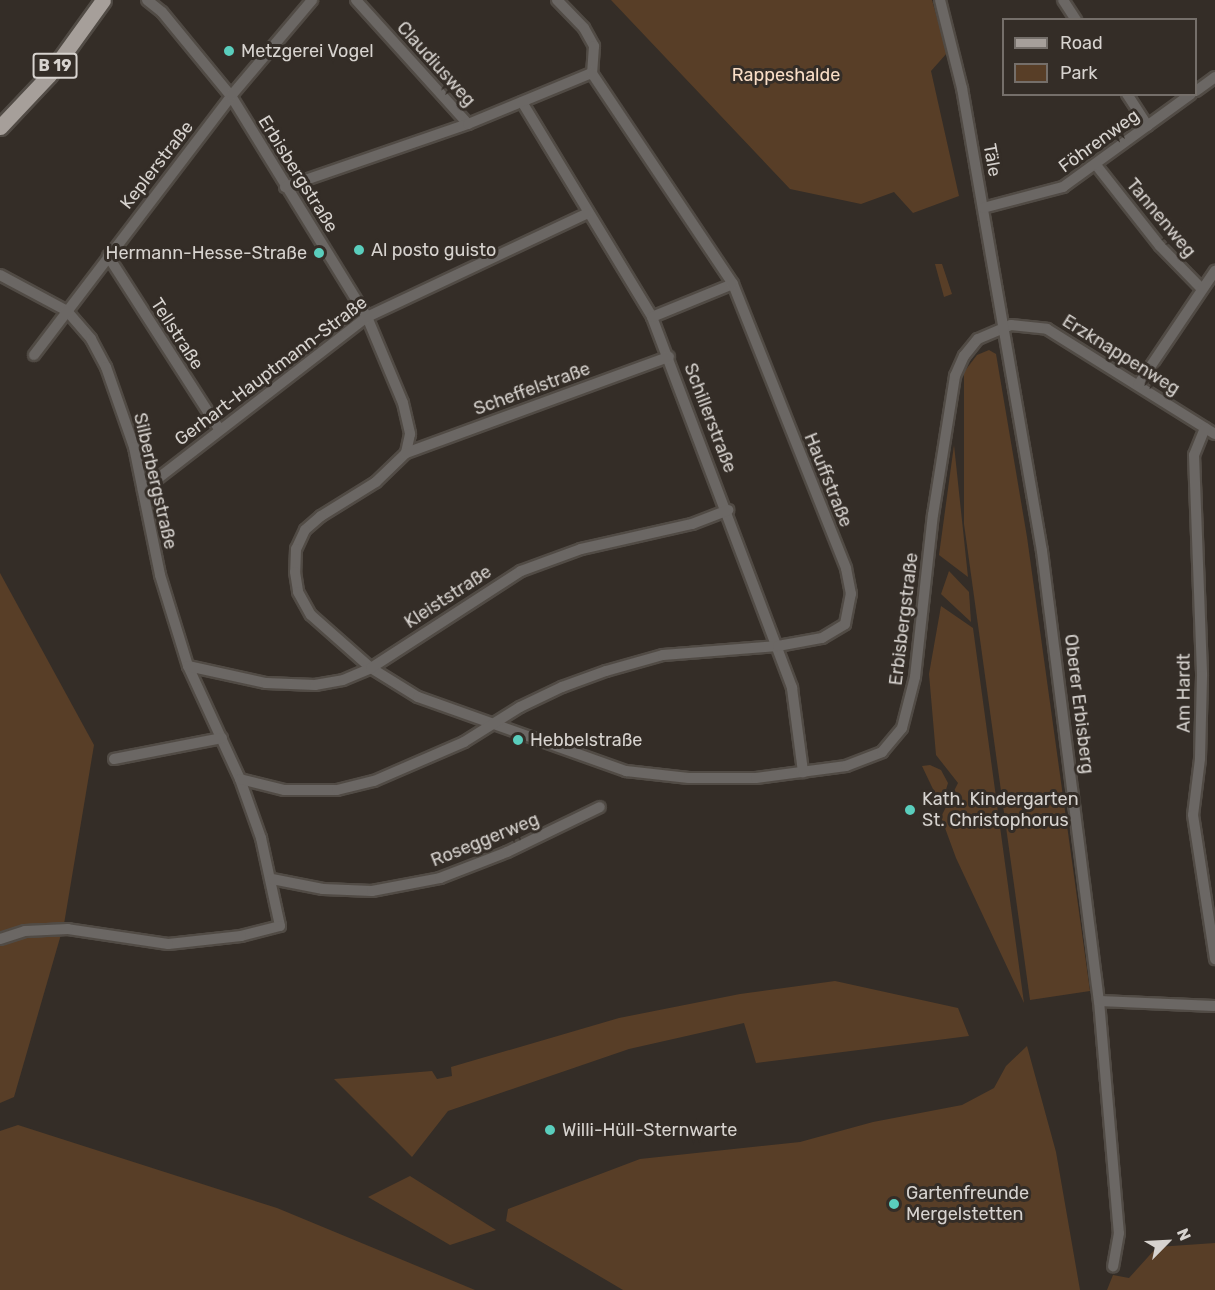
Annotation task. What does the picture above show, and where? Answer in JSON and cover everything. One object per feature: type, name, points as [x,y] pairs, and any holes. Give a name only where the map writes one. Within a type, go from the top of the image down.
[{"type":"main road","name":"B 19","points":[[0,127],[49,75],[104,0]]},
{"type":"street","name":"Erbisbergstraße","points":[[147,0],[162,12],[231,96],[366,316],[403,403],[410,434],[406,453],[376,482],[321,516],[305,530],[296,549],[298,592],[311,615],[371,668],[418,698],[626,771],[689,778],[756,778],[846,766],[882,752],[902,728],[915,677],[933,515],[955,376],[971,346],[1003,327]]},
{"type":"street","name":"Keplerstraße","points":[[34,355],[231,96],[312,0]]},
{"type":"street","name":"Claudiusweg","points":[[356,0],[468,124]]},
{"type":"street","points":[[285,186],[468,124],[592,73],[594,46],[584,28],[557,0]]},
{"type":"street","name":"Täle","points":[[940,0],[962,87],[1003,327]]},
{"type":"street","points":[[1063,0],[1075,18]]},
{"type":"street","name":"Hauffstraße","points":[[592,73],[732,284],[846,568],[851,594],[845,624],[822,638],[778,646]]},
{"type":"street","points":[[1197,90],[1215,77]]},
{"type":"street","points":[[1128,96],[1148,126]]},
{"type":"street","name":"Föhrenweg","points":[[983,208],[1063,188],[1188,96]]},
{"type":"street","name":"Schillerstraße","points":[[522,102],[652,317],[669,357],[778,646],[798,718],[803,772]]},
{"type":"street","name":"Tannenweg","points":[[1096,165],[1160,246],[1202,289]]},
{"type":"street","name":"Gerhart-Hauptmann-Straße","points":[[143,490],[366,316],[588,213]]},
{"type":"street","name":"Tellstraße","points":[[108,256],[219,429]]},
{"type":"street","points":[[1138,385],[1215,271]]},
{"type":"street","name":"Silberbergstraße","points":[[0,275],[67,311],[91,339],[106,367],[134,447],[160,575],[188,666],[240,779],[272,879],[280,926],[241,936],[168,944],[68,929],[25,931],[0,939]]},
{"type":"street","points":[[652,317],[732,284]]},
{"type":"street","name":"Erzknappenweg","points":[[1003,327],[1029,325],[1047,329],[1215,434]]},
{"type":"street","name":"Oberer Erbisberg","points":[[1003,327],[1042,551],[1099,1001],[1119,1233],[1113,1266]]},
{"type":"street","name":"Scheffelstraße","points":[[406,453],[669,357]]},
{"type":"street","name":"Am Hardt","points":[[1204,428],[1194,454],[1202,676],[1200,759],[1193,815],[1215,959]]},
{"type":"street","name":"Kleiststraße","points":[[188,666],[266,683],[315,685],[343,680],[371,668],[521,571],[581,549],[692,524],[728,510]]},
{"type":"street","points":[[240,779],[284,790],[337,790],[374,781],[418,764],[494,726],[520,707],[562,687],[663,655],[778,646]]},
{"type":"street","points":[[114,759],[222,738]]},
{"type":"street","name":"Roseggerweg","points":[[272,879],[323,889],[372,891],[440,878],[507,852],[600,807]]},
{"type":"street","points":[[1099,1001],[1215,1006]]},
{"type":"green space","name":"Rappeshalde","points":[[611,0],[932,0],[947,53],[931,71],[959,196],[913,213],[894,192],[861,204],[790,189]]},
{"type":"green space","points":[[935,264],[942,264],[952,294],[944,297]]},
{"type":"green space","points":[[989,350],[996,354],[1027,537],[1090,991],[1030,1000],[964,524],[964,372],[977,355]]},
{"type":"green space","points":[[954,445],[968,577],[939,555]]},
{"type":"green space","points":[[949,571],[969,592],[971,622],[941,594]]},
{"type":"green space","points":[[0,573],[94,745],[64,924],[14,1097],[0,1103]]},
{"type":"green space","points":[[941,606],[973,628],[1024,1003],[956,858],[941,817],[958,783],[936,755],[929,674]]},
{"type":"green space","points":[[930,765],[941,770],[948,783],[941,806],[922,766]]},
{"type":"green space","points":[[835,981],[958,1008],[969,1036],[756,1063],[744,1023],[629,1049],[448,1111],[412,1157],[334,1079],[432,1071],[437,1079],[452,1076],[451,1067],[619,1018],[740,994]]},
{"type":"green space","points":[[1027,1046],[1056,1152],[1080,1290],[623,1290],[506,1221],[508,1209],[640,1159],[800,1142],[873,1122],[962,1105],[994,1088],[1006,1066]]},
{"type":"green space","points":[[18,1125],[277,1208],[475,1290],[0,1290],[0,1131]]},
{"type":"green space","points":[[410,1176],[496,1230],[450,1245],[368,1197]]},
{"type":"green space","points":[[1215,1243],[1215,1290],[1107,1290],[1113,1275],[1129,1278],[1157,1247]]},
{"type":"place","name":"Metzgerei Vogel","points":[[229,51]]},
{"type":"place","name":"Al posto guisto","points":[[359,250]]},
{"type":"place","name":"Hermann-Hesse-Straße","points":[[319,253]]},
{"type":"place","name":"Hebbelstraße","points":[[518,740]]},
{"type":"place","name":"Kath. Kindergarten St. Christophorus","points":[[910,810]]},
{"type":"place","name":"Willi-Hüll-Sternwarte","points":[[550,1130]]},
{"type":"place","name":"Gartenfreunde Mergelstetten","points":[[894,1204]]}]
